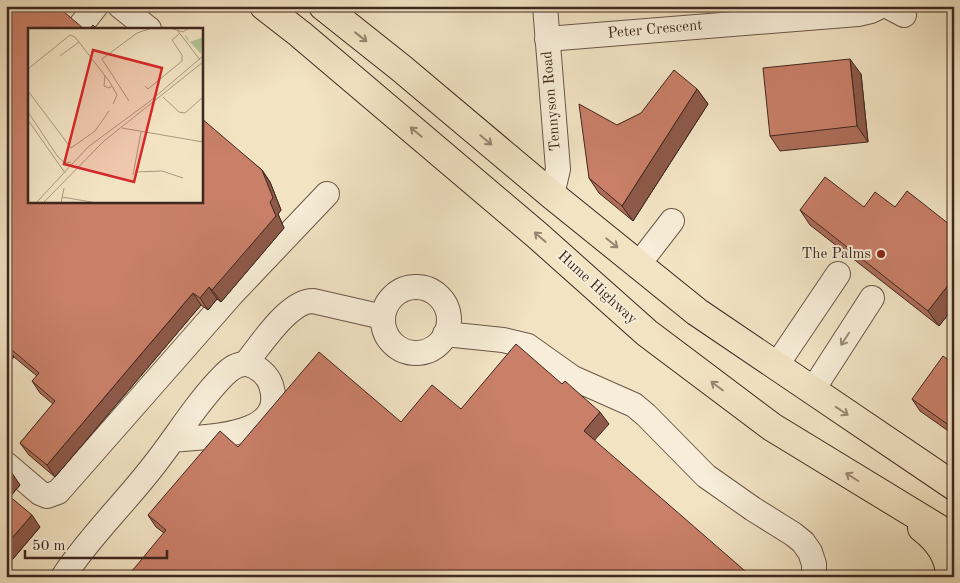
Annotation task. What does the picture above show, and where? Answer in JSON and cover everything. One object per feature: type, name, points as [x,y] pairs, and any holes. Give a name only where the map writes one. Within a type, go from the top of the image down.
[{"type":"highway","name":"Hume Highway","points":[[264,6],[308,40],[537,235],[647,333],[772,427],[954,538]]},
{"type":"highway","points":[[323,6],[697,312],[954,486]]},
{"type":"highway","points":[[885,497],[930,534],[944,550],[950,569],[950,577]]},
{"type":"street","points":[[81,25],[96,6]]},
{"type":"street","points":[[120,6],[148,28]]},
{"type":"street","name":"Tennyson Road","points":[[545,6],[558,169],[552,195]]},
{"type":"street","name":"Peter Crescent","points":[[547,39],[858,14],[881,6]]},
{"type":"street","points":[[6,464],[40,493],[46,496],[58,492],[232,294],[327,194]]},
{"type":"street","points":[[638,264],[672,221]]},
{"type":"street","points":[[776,366],[838,274]]},
{"type":"street","points":[[411,288],[424,288],[435,294],[444,304],[448,316],[445,334],[442,340],[432,349],[420,353],[407,352],[396,347],[387,337],[383,325],[384,312],[389,300],[399,292],[411,288]]},
{"type":"street","points":[[812,391],[872,298]]},
{"type":"street","points":[[245,364],[287,313],[300,303],[313,301],[383,317]]},
{"type":"street","points":[[445,334],[503,340],[528,346],[572,378],[634,405],[706,476],[753,509],[794,534],[803,542],[810,552],[814,564],[814,577]]},
{"type":"street","points":[[63,577],[80,553],[153,467],[223,376],[233,366],[245,364],[258,367],[270,381],[274,395],[272,410],[262,422],[247,430],[229,434],[174,440]]},
{"type":"building","points":[[6,6],[57,6],[83,28],[28,28],[28,202],[202,202],[202,119],[262,170],[273,198],[270,202],[276,216],[212,290],[209,287],[200,298],[193,293],[47,465],[20,443],[55,401],[32,381],[39,373],[6,345]]},
{"type":"building","points":[[850,59],[857,126],[770,136],[763,68]]},
{"type":"building","points":[[674,70],[697,89],[622,206],[589,178],[579,104],[617,125],[641,113]]},
{"type":"building","points":[[825,177],[864,207],[875,192],[895,207],[907,191],[954,228],[954,288],[949,284],[928,311],[800,210]]},
{"type":"building","points":[[516,344],[562,384],[565,381],[600,412],[584,431],[752,577],[127,577],[166,530],[148,515],[220,431],[238,447],[319,352],[401,422],[432,385],[461,409]]},
{"type":"building","points":[[943,356],[954,364],[954,421],[950,426],[912,399]]},
{"type":"building","points":[[6,468],[12,473],[6,479]]},
{"type":"building","points":[[8,495],[32,515],[6,545],[6,497]]},
{"type":"place","name":"The Palms","points":[[881,254]]}]
